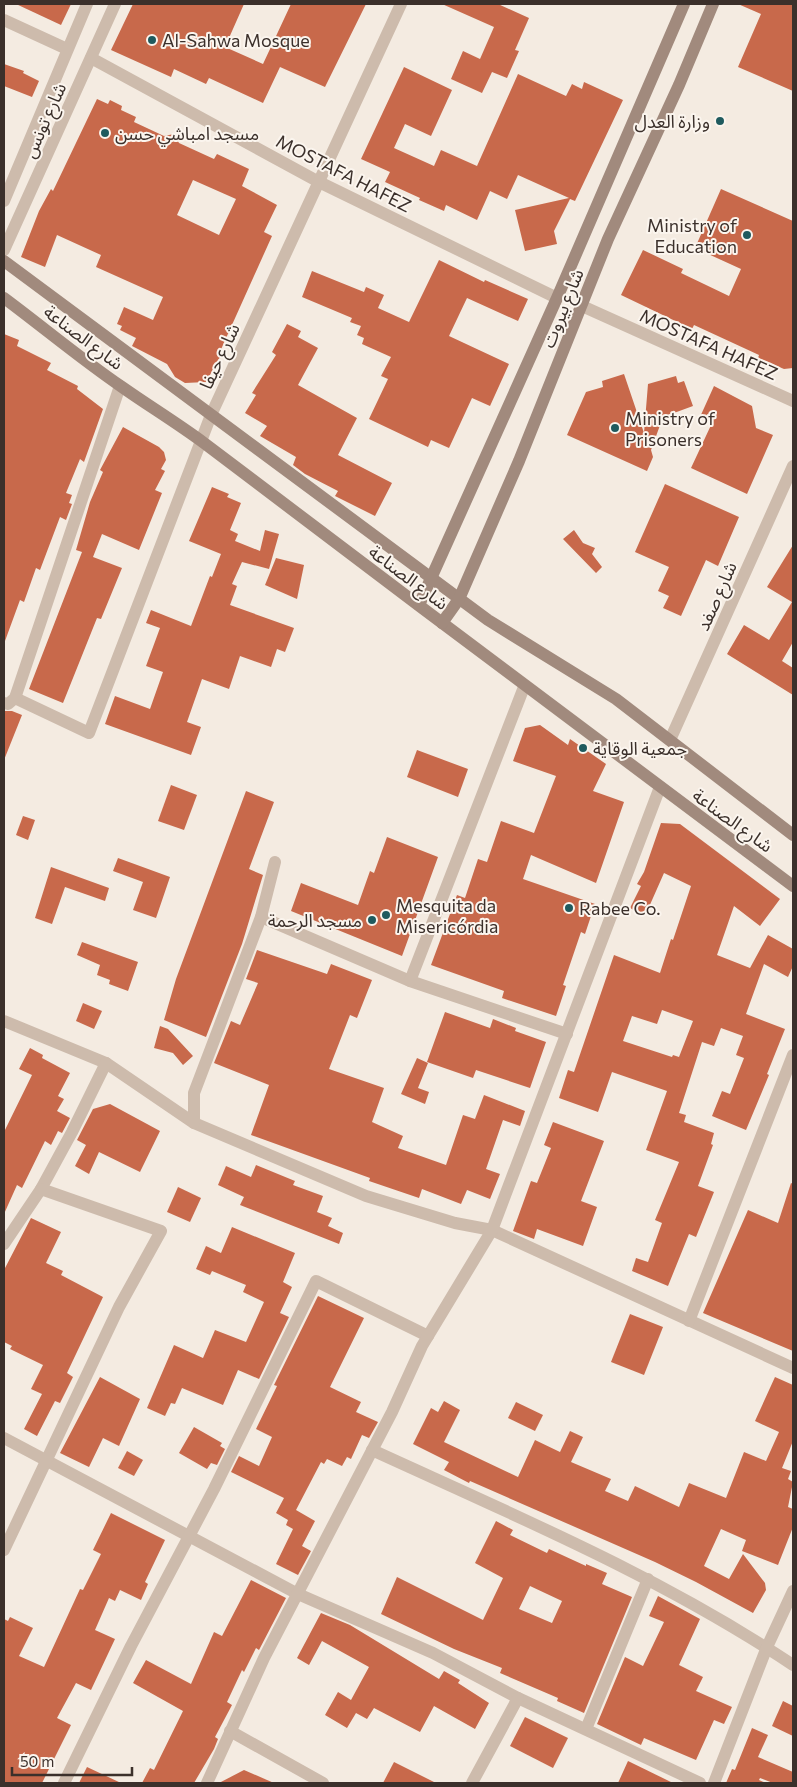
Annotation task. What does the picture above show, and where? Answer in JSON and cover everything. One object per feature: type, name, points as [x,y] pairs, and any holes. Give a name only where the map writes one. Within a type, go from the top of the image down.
[{"type":"main road","name":"شارع بيروت","points":[[419,605],[433,578],[557,298],[684,4]]},
{"type":"main road","name":"شارع بيروت","points":[[442,623],[459,599],[582,306],[608,239],[679,85],[713,4]]},
{"type":"main road","name":"شارع الصناعة","points":[[4,261],[459,599],[488,620],[616,700],[793,835]]},
{"type":"main road","name":"شارع الصناعة","points":[[4,298],[120,386],[201,441],[326,538],[419,605],[524,687],[793,886]]},
{"type":"street","name":"شارع تونس","points":[[4,201],[87,4]]},
{"type":"street","name":"شارع تونس","points":[[4,250],[115,4]]},
{"type":"street","name":"شارع حيفا","points":[[9,700],[89,733],[211,415],[401,4]]},
{"type":"street","points":[[4,20],[67,49]]},
{"type":"street","name":"MOSTAFA HAFEZ","points":[[91,58],[319,182],[557,298]]},
{"type":"street","name":"MOSTAFA HAFEZ","points":[[582,306],[793,401]]},
{"type":"street","points":[[9,700],[120,386]]},
{"type":"street","name":"شارع صفد","points":[[670,740],[793,466]]},
{"type":"street","points":[[410,981],[524,687]]},
{"type":"street","points":[[206,1783],[264,1658],[372,1450],[428,1336],[492,1230],[660,787]]},
{"type":"street","points":[[194,1123],[194,1093],[261,917],[275,862]]},
{"type":"street","points":[[261,917],[410,981],[567,1034]]},
{"type":"street","points":[[4,1021],[106,1063],[194,1123],[366,1196],[455,1223],[492,1230],[793,1368]]},
{"type":"street","points":[[689,1321],[793,1055]]},
{"type":"street","points":[[4,1244],[41,1189],[106,1063]]},
{"type":"street","points":[[4,1550],[119,1307],[161,1230],[41,1189]]},
{"type":"street","points":[[64,1783],[316,1280],[428,1336]]},
{"type":"street","points":[[4,1438],[298,1594],[433,1653],[518,1698],[700,1783]]},
{"type":"street","points":[[372,1450],[616,1562],[766,1647],[793,1665]]},
{"type":"street","points":[[586,1729],[648,1579]]},
{"type":"street","points":[[714,1783],[766,1647],[793,1591]]},
{"type":"street","points":[[472,1783],[518,1698]]},
{"type":"street","points":[[230,1731],[324,1783]]},
{"type":"building","points":[[16,4],[71,4],[61,25]]},
{"type":"building","points":[[133,4],[244,4],[225,47],[263,64],[291,4],[366,4],[325,87],[280,67],[263,103],[209,78],[206,84],[174,69],[171,77],[111,50]]},
{"type":"building","points":[[442,4],[498,4],[529,18],[515,50],[519,51],[507,78],[492,72],[482,93],[451,79],[463,51],[480,59],[494,27]]},
{"type":"building","points":[[738,4],[793,4],[793,91],[738,67],[761,14]]},
{"type":"building","points":[[4,64],[24,71],[23,73],[39,81],[32,97],[4,86]]},
{"type":"building","points":[[404,67],[452,90],[431,136],[405,124],[394,148],[434,166],[441,150],[477,166],[518,74],[566,96],[572,84],[582,89],[584,82],[623,100],[575,201],[570,199],[554,231],[557,244],[525,251],[515,210],[569,198],[518,175],[507,199],[490,191],[477,220],[446,205],[444,211],[419,200],[420,198],[385,182],[390,172],[361,159]]},
{"type":"building","points":[[97,99],[108,104],[110,100],[122,106],[121,110],[136,117],[134,122],[164,136],[174,134],[179,143],[214,159],[217,154],[249,169],[242,186],[277,205],[264,232],[272,236],[218,356],[220,357],[206,382],[185,383],[175,377],[167,364],[132,346],[136,338],[120,330],[122,326],[117,324],[124,307],[153,320],[163,297],[96,267],[101,255],[57,235],[45,267],[21,257],[39,211],[51,189],[53,191]],"holes":[[[193,180],[236,199],[219,235],[177,215]]]},
{"type":"building","points":[[721,189],[793,221],[793,368],[784,369],[758,358],[759,355],[694,325],[692,329],[621,295],[643,250],[683,269],[681,273],[729,296],[741,269],[695,248]]},
{"type":"building","points":[[439,260],[484,282],[485,280],[528,299],[518,321],[467,298],[449,336],[509,364],[490,406],[472,398],[449,448],[431,440],[428,447],[369,419],[388,379],[381,376],[391,357],[362,344],[364,338],[357,335],[361,326],[350,322],[352,318],[302,297],[312,271],[364,292],[366,287],[384,295],[378,308],[409,322]]},
{"type":"building","points":[[287,324],[301,331],[298,337],[318,348],[298,385],[357,418],[338,455],[392,483],[375,516],[335,496],[338,491],[305,474],[293,465],[296,457],[260,436],[267,426],[245,413],[256,395],[252,393],[276,355],[272,352]]},
{"type":"building","points":[[4,334],[19,340],[17,346],[51,363],[47,370],[78,386],[77,389],[103,409],[84,462],[80,459],[66,493],[72,495],[69,503],[72,504],[66,520],[60,517],[40,570],[36,568],[24,602],[20,600],[5,641]]},
{"type":"building","name":"Ministry of Prisoners","points":[[624,374],[644,433],[648,384],[676,376],[678,383],[684,381],[693,406],[663,417],[651,450],[653,457],[647,471],[567,435],[586,392],[603,387],[602,381]]},
{"type":"building","points":[[714,386],[752,406],[756,428],[773,435],[747,494],[691,468],[712,423],[700,417]]},
{"type":"building","points":[[123,427],[159,447],[164,452],[166,460],[161,469],[165,471],[155,490],[162,493],[139,550],[102,534],[93,557],[122,568],[101,619],[97,618],[63,703],[29,689],[82,552],[76,550],[90,502],[103,472],[100,470]]},
{"type":"building","points":[[665,484],[739,517],[718,566],[706,560],[681,616],[663,608],[669,596],[658,591],[669,567],[635,552]]},
{"type":"building","points":[[212,487],[229,494],[227,497],[241,503],[230,530],[238,534],[235,541],[260,551],[265,530],[279,534],[269,569],[242,562],[232,584],[237,586],[230,605],[294,628],[285,652],[277,649],[271,667],[240,656],[229,689],[202,679],[187,722],[201,727],[191,755],[105,724],[115,696],[150,709],[163,672],[146,666],[160,628],[146,623],[151,610],[191,626],[210,576],[212,577],[221,554],[189,541]]},
{"type":"building","points":[[574,530],[583,543],[595,548],[592,554],[602,567],[596,573],[563,539]]},
{"type":"building","points":[[793,545],[793,642],[782,661],[793,668],[793,695],[727,654],[744,625],[769,640],[792,602],[767,587]]},
{"type":"building","points":[[276,558],[304,565],[297,599],[265,585]]},
{"type":"building","points":[[4,711],[12,711],[22,715],[4,760]]},
{"type":"building","points":[[540,725],[568,745],[570,739],[606,764],[593,791],[624,802],[596,883],[531,855],[523,879],[595,904],[585,934],[581,932],[563,985],[566,986],[556,1016],[502,998],[504,991],[431,965],[457,895],[465,898],[478,859],[487,862],[501,821],[534,833],[556,776],[513,761],[525,728]]},
{"type":"building","points":[[417,750],[468,769],[458,797],[407,777]]},
{"type":"building","points":[[171,785],[197,795],[184,830],[158,821]]},
{"type":"building","points":[[246,791],[274,802],[249,869],[263,875],[242,944],[206,1037],[164,1020],[176,979]]},
{"type":"building","points":[[23,816],[35,820],[28,840],[16,835]]},
{"type":"building","points":[[661,823],[680,824],[780,899],[760,926],[734,906],[717,955],[750,968],[768,935],[793,949],[793,966],[788,977],[764,964],[746,1014],[785,1029],[767,1074],[769,1075],[746,1130],[712,1116],[722,1091],[730,1094],[744,1058],[736,1055],[743,1036],[721,1028],[714,1046],[702,1042],[679,1113],[686,1115],[684,1122],[714,1133],[711,1144],[713,1145],[698,1186],[714,1192],[696,1237],[689,1234],[668,1286],[632,1271],[636,1258],[648,1262],[662,1223],[655,1220],[679,1162],[646,1150],[667,1091],[612,1072],[598,1112],[559,1098],[568,1070],[574,1072],[614,955],[660,973],[671,939],[673,940],[691,886],[664,873],[645,916],[630,908],[641,886],[637,884],[644,872]],"holes":[[[662,1010],[693,1021],[679,1057],[673,1055],[672,1057],[623,1041],[632,1016],[657,1024]]]},
{"type":"building","points":[[387,837],[438,857],[402,956],[291,911],[301,883],[358,905],[370,871],[374,873]]},
{"type":"building","points":[[118,858],[170,877],[156,918],[133,910],[143,882],[113,871]]},
{"type":"building","points":[[51,867],[109,888],[105,901],[65,887],[52,924],[35,918]]},
{"type":"building","points":[[82,942],[138,962],[128,991],[109,984],[110,980],[97,975],[100,965],[77,955]]},
{"type":"building","points":[[257,950],[327,974],[331,964],[372,980],[357,1018],[350,1015],[329,1069],[384,1088],[372,1122],[403,1136],[398,1148],[446,1165],[463,1115],[475,1119],[484,1095],[525,1111],[520,1126],[503,1120],[486,1169],[500,1174],[490,1199],[467,1190],[461,1204],[422,1189],[419,1198],[369,1181],[370,1178],[251,1135],[269,1085],[214,1063],[231,1021],[240,1025],[258,983],[246,979]]},
{"type":"building","points":[[83,1003],[102,1011],[94,1029],[76,1021]]},
{"type":"building","points":[[445,1012],[490,1028],[493,1019],[516,1028],[515,1031],[546,1042],[530,1088],[476,1070],[473,1078],[427,1062]]},
{"type":"building","points":[[160,1026],[168,1029],[193,1056],[183,1065],[173,1053],[154,1048]]},
{"type":"building","points":[[30,1048],[43,1055],[42,1058],[70,1073],[58,1096],[64,1099],[57,1111],[70,1118],[62,1133],[58,1131],[51,1145],[45,1141],[22,1188],[17,1185],[4,1214],[4,1132],[32,1075],[19,1069]]},
{"type":"building","points":[[417,1058],[428,1063],[418,1088],[429,1092],[425,1104],[401,1094]]},
{"type":"building","points":[[110,1104],[160,1131],[140,1172],[99,1152],[89,1174],[75,1166],[86,1145],[77,1140],[93,1109]]},
{"type":"building","points":[[553,1122],[604,1141],[581,1201],[597,1207],[583,1246],[537,1229],[534,1239],[513,1231],[531,1181],[537,1183],[551,1148],[544,1145]]},
{"type":"building","points":[[256,1165],[295,1181],[293,1185],[323,1196],[317,1212],[332,1218],[328,1226],[343,1233],[339,1244],[240,1205],[244,1197],[218,1185],[226,1166],[251,1177]]},
{"type":"building","points":[[791,1183],[793,1184],[793,1351],[703,1313],[748,1210],[778,1223]]},
{"type":"building","points":[[178,1187],[201,1198],[190,1222],[167,1212]]},
{"type":"building","points":[[31,1218],[61,1232],[46,1263],[63,1271],[61,1275],[103,1297],[67,1373],[73,1377],[60,1403],[55,1401],[37,1436],[24,1429],[42,1394],[31,1389],[43,1365],[10,1349],[12,1346],[4,1342],[4,1270]]},
{"type":"building","points":[[232,1227],[295,1253],[283,1282],[292,1287],[280,1313],[289,1317],[259,1379],[238,1370],[223,1405],[182,1388],[175,1404],[171,1403],[165,1416],[147,1408],[174,1345],[203,1358],[215,1330],[246,1342],[264,1302],[243,1292],[246,1285],[212,1271],[210,1275],[196,1269],[206,1246],[221,1253]]},
{"type":"building","points":[[318,1296],[364,1318],[330,1387],[361,1402],[356,1412],[378,1422],[369,1438],[362,1435],[351,1459],[347,1457],[342,1466],[327,1459],[324,1464],[321,1462],[296,1510],[315,1521],[302,1546],[311,1551],[298,1575],[276,1564],[293,1529],[286,1525],[288,1520],[276,1513],[284,1498],[231,1472],[239,1456],[259,1466],[272,1437],[256,1429],[277,1386],[274,1385]]},
{"type":"building","points":[[630,1314],[663,1327],[644,1375],[611,1362]]},
{"type":"building","points":[[100,1377],[140,1399],[119,1446],[103,1438],[89,1467],[60,1453]]},
{"type":"building","points":[[775,1377],[793,1385],[793,1441],[782,1468],[791,1471],[788,1479],[793,1482],[788,1507],[793,1509],[793,1527],[778,1565],[742,1551],[746,1540],[721,1529],[704,1566],[729,1579],[743,1554],[765,1583],[766,1590],[753,1613],[655,1562],[470,1481],[469,1483],[444,1470],[449,1462],[413,1444],[431,1408],[438,1412],[444,1401],[460,1410],[444,1442],[518,1477],[535,1440],[560,1452],[570,1431],[583,1437],[571,1462],[611,1479],[605,1491],[628,1501],[635,1486],[679,1507],[689,1483],[726,1498],[744,1452],[766,1461],[779,1432],[755,1421]]},
{"type":"building","points":[[516,1402],[543,1415],[535,1431],[508,1418]]},
{"type":"building","points":[[194,1427],[222,1443],[220,1446],[225,1449],[217,1465],[211,1463],[207,1469],[179,1453]]},
{"type":"building","points":[[127,1451],[143,1460],[134,1476],[118,1468]]},
{"type":"building","points":[[111,1513],[165,1540],[145,1582],[148,1584],[141,1600],[120,1590],[115,1601],[109,1598],[95,1630],[115,1639],[91,1690],[76,1683],[57,1718],[71,1725],[42,1783],[4,1783],[4,1619],[8,1621],[10,1617],[33,1628],[19,1656],[44,1667],[80,1589],[83,1590],[101,1554],[93,1550]]},
{"type":"building","points":[[496,1521],[513,1530],[510,1535],[547,1553],[549,1549],[586,1566],[586,1564],[607,1573],[602,1584],[632,1597],[584,1713],[557,1701],[558,1698],[500,1673],[502,1668],[454,1649],[381,1614],[397,1577],[483,1620],[503,1578],[475,1563]],"holes":[[[530,1586],[562,1601],[552,1623],[519,1609]]]},
{"type":"building","points":[[251,1580],[286,1598],[259,1650],[256,1648],[244,1672],[242,1670],[227,1702],[232,1705],[215,1737],[218,1739],[214,1749],[194,1783],[142,1783],[150,1768],[154,1770],[183,1711],[133,1683],[146,1660],[191,1684],[214,1632],[222,1636]]},
{"type":"building","points":[[658,1596],[700,1619],[679,1665],[703,1677],[696,1691],[732,1707],[724,1724],[714,1720],[696,1760],[644,1738],[641,1745],[597,1724],[625,1657],[643,1666],[664,1622],[649,1616]]},
{"type":"building","points":[[321,1613],[350,1625],[439,1679],[444,1671],[460,1680],[458,1683],[489,1703],[475,1729],[434,1706],[420,1732],[374,1708],[367,1719],[356,1713],[347,1728],[325,1715],[338,1692],[351,1700],[369,1667],[322,1641],[309,1665],[297,1658]]},
{"type":"building","points":[[783,1701],[793,1706],[793,1736],[772,1726]]},
{"type":"building","points":[[525,1717],[568,1738],[553,1768],[510,1746]]},
{"type":"building","points":[[752,1728],[768,1735],[758,1757],[793,1772],[793,1783],[773,1783],[760,1778],[759,1780],[766,1783],[726,1783],[732,1769],[735,1770]]},
{"type":"building","points":[[628,1761],[673,1783],[618,1783]]},
{"type":"building","points":[[394,1762],[436,1783],[383,1783]]},
{"type":"building","points":[[87,1767],[121,1783],[79,1783]]},
{"type":"building","points":[[244,1770],[274,1783],[219,1783]]},
{"type":"place","name":"Al-Sahwa Mosque","points":[[152,40]]},
{"type":"place","name":"وزارة العدل","points":[[720,121]]},
{"type":"place","name":"مسجد امباشي حسن","points":[[105,133]]},
{"type":"place","name":"Ministry of Education","points":[[747,235]]},
{"type":"place","name":"Ministry of Prisoners","points":[[615,428]]},
{"type":"place","name":"جمعية الوقاية","points":[[583,748]]},
{"type":"place","name":"Rabee Co.","points":[[569,908]]},
{"type":"place","name":"Mesquita da Misericórdia","points":[[386,915]]},
{"type":"place","name":"مسجد الرحمة","points":[[372,920]]}]
